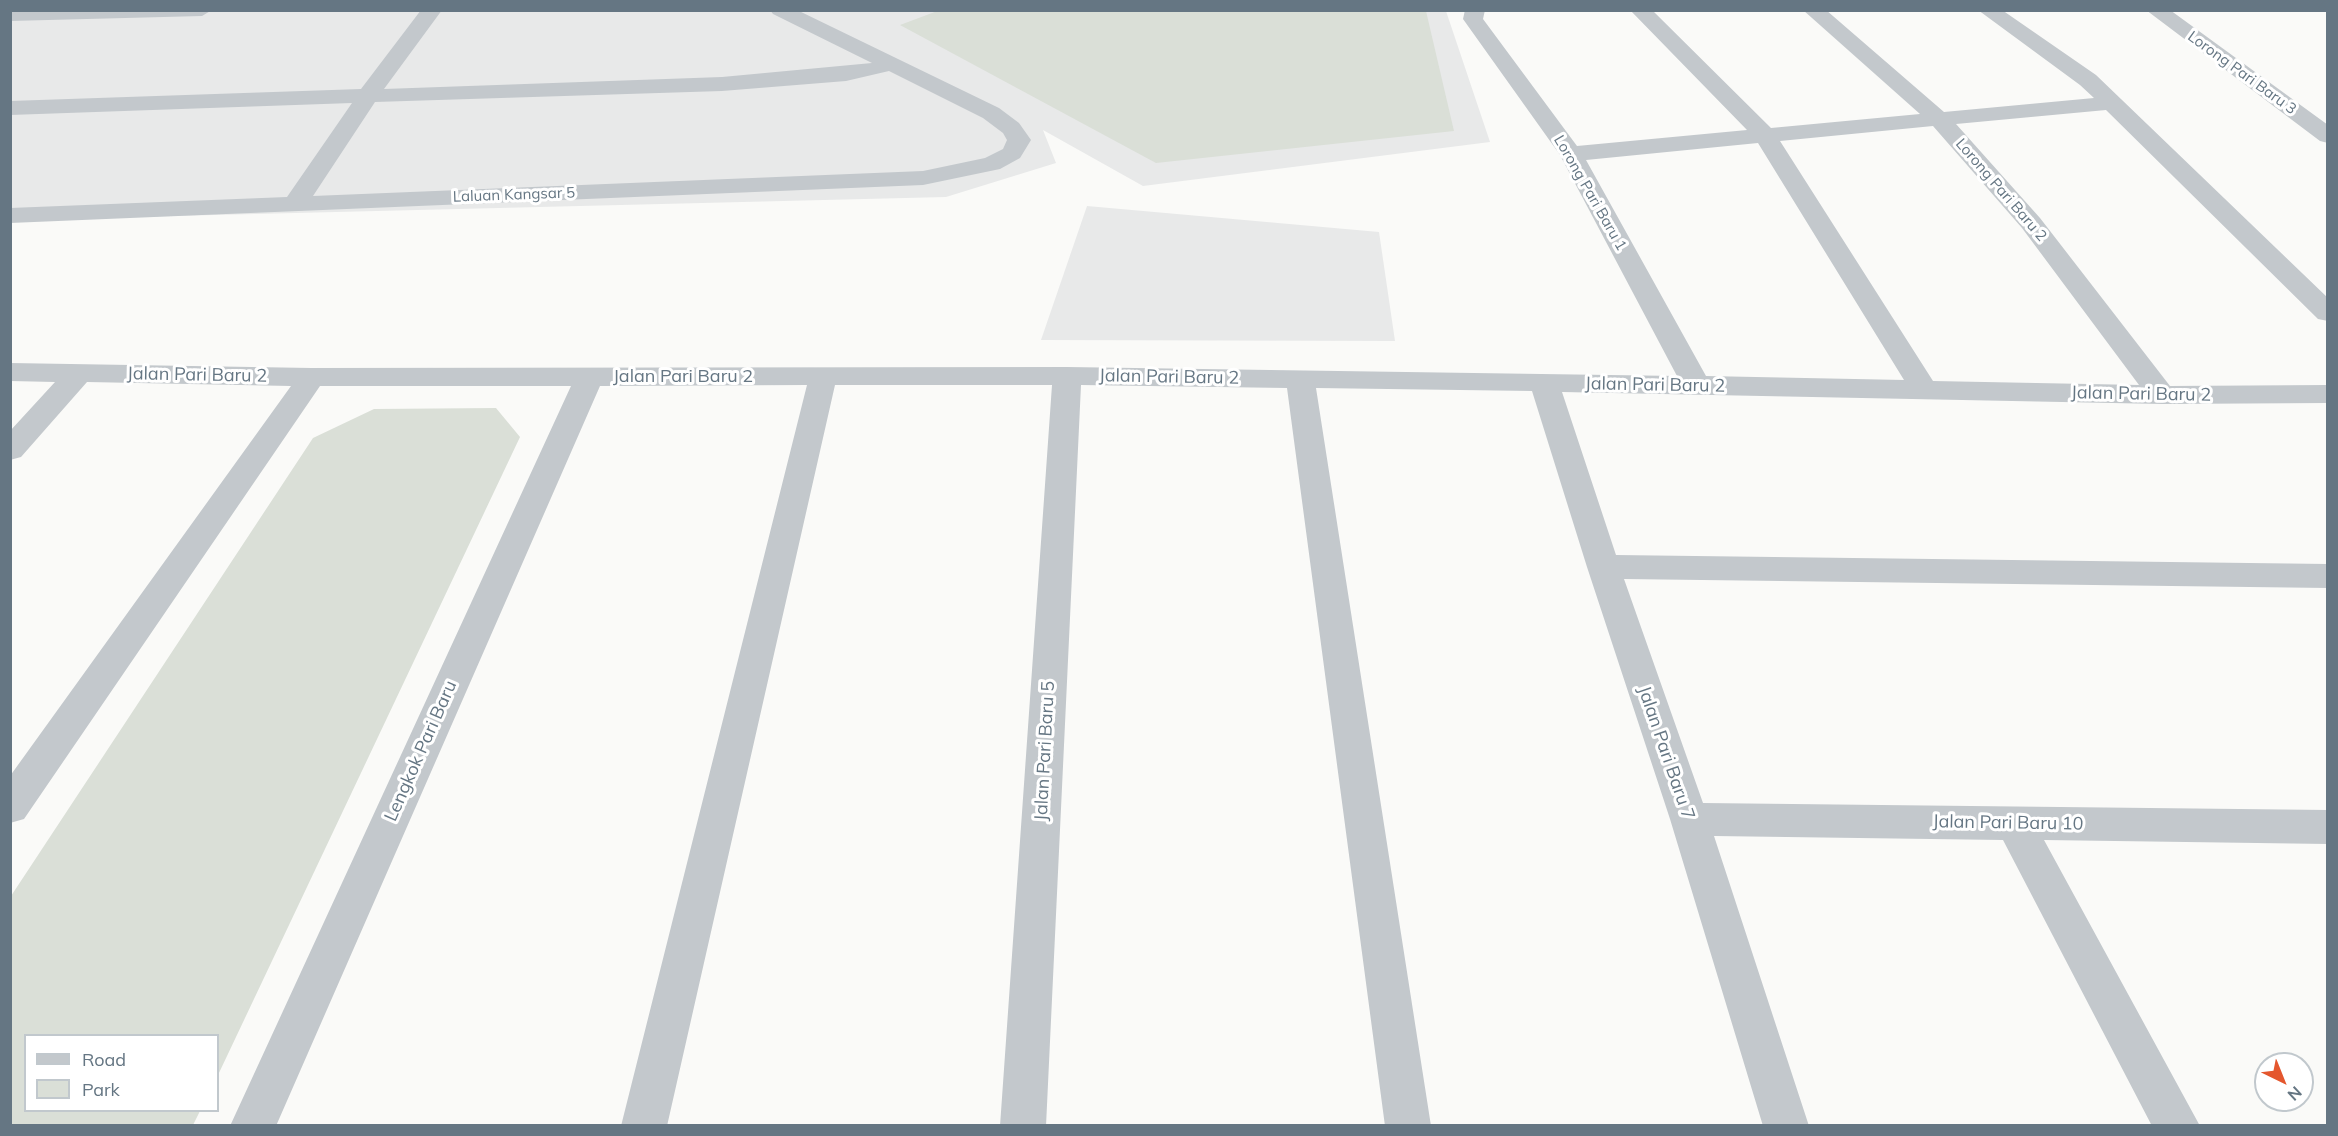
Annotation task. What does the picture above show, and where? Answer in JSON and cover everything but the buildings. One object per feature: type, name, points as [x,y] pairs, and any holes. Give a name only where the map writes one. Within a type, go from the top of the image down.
[{"type":"street","points":[[10,15],[202,10]]},
{"type":"street","points":[[295,204],[367,97],[432,10]]},
{"type":"street","points":[[780,10],[888,63]]},
{"type":"street","name":"Lorong Pari Baru 1","points":[[1475,10],[1473,19],[1571,154],[1696,385]]},
{"type":"street","points":[[1640,10],[1765,135],[1925,391]]},
{"type":"street","name":"Lorong Pari Baru 2","points":[[1813,10],[1941,121],[2031,223],[2162,395]]},
{"type":"street","points":[[1988,10],[2088,80],[2109,103],[2328,313]]},
{"type":"street","name":"Lorong Pari Baru 3","points":[[2156,10],[2328,136]]},
{"type":"street","points":[[10,108],[722,84],[846,74],[877,69],[888,63]]},
{"type":"street","name":"Laluan Kangsar 5","points":[[10,216],[923,178],[992,164],[1012,153],[1019,140],[1011,129],[991,113],[888,63]]},
{"type":"street","points":[[1571,154],[1941,121],[2109,103]]},
{"type":"street","name":"Jalan Pari Baru 2","points":[[10,372],[312,377],[1067,376],[1544,382],[2162,395],[2328,394]]},
{"type":"street","points":[[10,450],[79,374]]},
{"type":"street","name":"Jalan Pari Baru 5","points":[[1023,1125],[1067,376]]},
{"type":"street","points":[[10,807],[312,377]]},
{"type":"street","name":"Lengkok Pari Baru","points":[[253,1125],[589,377]]},
{"type":"street","points":[[644,1125],[823,377]]},
{"type":"street","points":[[1300,379],[1408,1125]]},
{"type":"street","name":"Jalan Pari Baru 7","points":[[1544,382],[1603,567],[1689,819],[1786,1125]]},
{"type":"street","points":[[1603,567],[2328,576]]},
{"type":"street","name":"Jalan Pari Baru 10","points":[[1689,819],[2328,827]]},
{"type":"street","points":[[2014,823],[2177,1125]]},
{"type":"shaded area","points":[[10,11],[1446,11],[1490,142],[1143,186],[1043,130],[1056,163],[946,197],[11,220]]},
{"type":"shaded area","points":[[1087,206],[1379,232],[1395,341],[1041,340]]},
{"type":"green space","points":[[940,10],[1426,11],[1454,131],[1156,163],[900,25]]},
{"type":"green space","points":[[496,408],[520,437],[219,1073],[219,1034],[24,1034],[24,1112],[200,1112],[193,1125],[11,1125],[11,896],[313,438],[374,409]]}]
